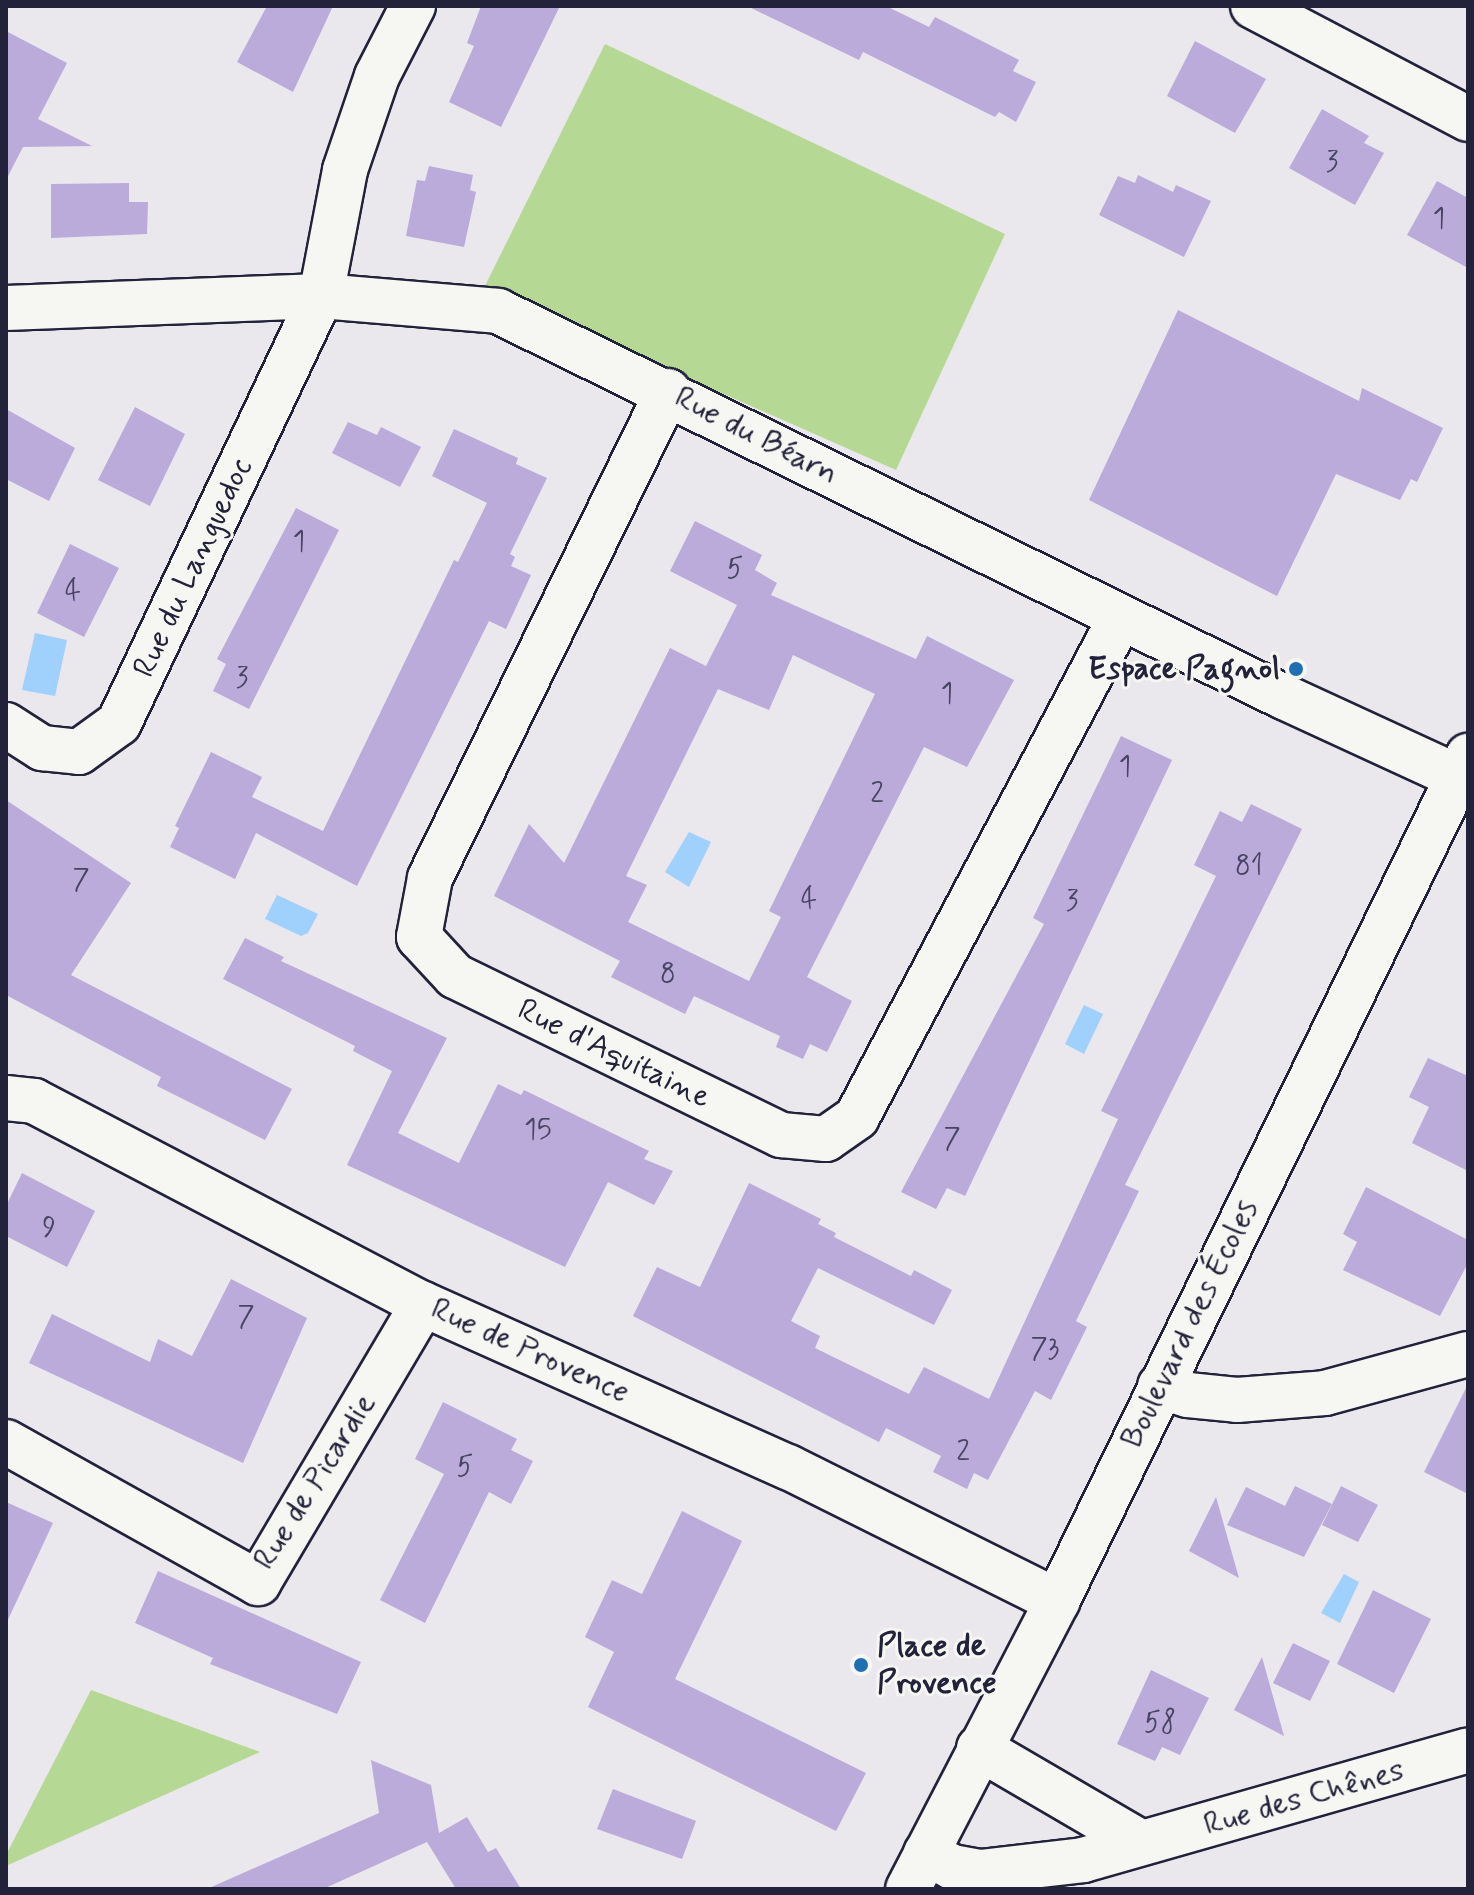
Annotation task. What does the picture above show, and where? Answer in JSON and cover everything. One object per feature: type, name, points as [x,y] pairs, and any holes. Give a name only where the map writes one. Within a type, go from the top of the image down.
[{"type":"street","name":"Rue du Languedoc","points":[[6,725],[42,748],[79,752],[119,723],[321,296],[345,170],[377,76],[413,6]]},
{"type":"street","points":[[1253,6],[1468,119]]},
{"type":"street","name":"Rue du Béarn","points":[[6,308],[321,296],[498,311],[668,391],[1121,617],[1463,767]]},
{"type":"street","name":"Rue d'Aquitaine","points":[[668,391],[430,878],[419,937],[455,976],[781,1135],[826,1139],[857,1117],[1121,617]]},
{"type":"street","name":"Boulevard des Écoles","points":[[917,1871],[1057,1601],[1463,767]]},
{"type":"street","name":"Rue de Provence","points":[[6,1098],[34,1101],[423,1304],[788,1467],[1057,1601]]},
{"type":"street","name":"Rue de Picardie","points":[[6,1442],[258,1583],[423,1304]]},
{"type":"street","points":[[1160,1386],[1188,1395],[1237,1400],[1325,1393],[1468,1354]]},
{"type":"street","points":[[979,1748],[1138,1841]]},
{"type":"street","name":"Rue des Chênes","points":[[917,1871],[952,1867],[980,1872],[1083,1860],[1138,1841],[1205,1829],[1468,1750]]},
{"type":"green space","points":[[605,44],[1005,234],[896,470],[484,288]]},
{"type":"green space","points":[[91,1690],[260,1752],[6,1866],[6,1855]]},
{"type":"water","points":[[35,633],[67,640],[55,696],[22,690]]},
{"type":"water","points":[[689,832],[711,842],[689,887],[665,872]]},
{"type":"water","points":[[277,895],[318,914],[308,933],[301,936],[265,919]]},
{"type":"water","points":[[1084,1005],[1103,1014],[1084,1054],[1065,1044]]},
{"type":"water","points":[[1344,1574],[1359,1582],[1340,1623],[1321,1613]]},
{"type":"building","points":[[267,6],[333,6],[293,92],[237,62]]},
{"type":"building","points":[[481,6],[560,6],[501,127],[449,102],[474,46],[467,43]]},
{"type":"building","points":[[747,6],[886,6],[929,27],[935,17],[1019,60],[1013,71],[1036,82],[1016,122],[999,112],[995,117],[863,52],[859,60]]},
{"type":"building","points":[[6,31],[67,63],[38,119],[92,146],[23,147],[6,180]]},
{"type":"building","points":[[1195,41],[1266,79],[1235,133],[1167,96]]},
{"type":"building","points":[[1322,109],[1369,136],[1364,143],[1384,153],[1355,205],[1289,168]]},
{"type":"building","points":[[429,166],[473,175],[470,190],[476,192],[464,247],[406,236],[417,180],[425,181]]},
{"type":"building","points":[[1138,175],[1173,192],[1176,185],[1211,201],[1184,257],[1099,215],[1118,176],[1135,183]]},
{"type":"building","points":[[1437,181],[1468,198],[1468,268],[1407,235]]},
{"type":"building","points":[[129,183],[129,202],[148,202],[147,234],[51,238],[51,184]]},
{"type":"building","points":[[1178,310],[1359,401],[1362,388],[1443,428],[1417,482],[1411,479],[1400,500],[1336,474],[1277,596],[1089,500]]},
{"type":"building","points":[[135,407],[185,434],[150,506],[98,480]]},
{"type":"building","points":[[6,409],[75,448],[49,501],[6,479]]},
{"type":"building","points":[[348,422],[377,435],[381,427],[421,447],[400,487],[332,453]]},
{"type":"building","points":[[454,429],[518,458],[516,464],[547,478],[510,554],[515,557],[511,566],[531,575],[506,629],[489,621],[357,886],[256,833],[235,879],[170,847],[179,828],[175,826],[211,752],[262,777],[252,797],[323,831],[454,560],[458,562],[487,503],[432,476]]},
{"type":"building","points":[[296,508],[339,530],[249,709],[213,691],[226,664],[217,659]]},
{"type":"building","points":[[695,521],[762,555],[755,570],[777,583],[771,595],[916,659],[927,636],[1014,680],[967,767],[924,747],[807,977],[852,1001],[827,1052],[810,1044],[803,1059],[776,1047],[780,1036],[694,996],[685,1014],[611,977],[620,961],[494,896],[529,824],[564,863],[670,648],[706,666],[737,605],[670,571]],"holes":[[[793,655],[875,694],[769,911],[781,917],[749,981],[628,922],[647,885],[626,876],[718,689],[769,710]]]},
{"type":"building","points":[[70,544],[119,568],[84,637],[37,613]]},
{"type":"building","points":[[1121,736],[1172,760],[965,1196],[947,1188],[936,1209],[901,1192],[1044,924],[1033,918]]},
{"type":"building","points":[[6,800],[131,883],[71,975],[292,1089],[265,1140],[157,1086],[161,1077],[6,995]]},
{"type":"building","points":[[1251,804],[1302,829],[1125,1185],[1139,1191],[1076,1321],[1087,1327],[1051,1400],[1035,1391],[988,1480],[974,1473],[967,1489],[933,1472],[941,1456],[886,1428],[879,1442],[633,1316],[657,1267],[700,1287],[749,1183],[821,1219],[818,1224],[836,1233],[834,1237],[911,1276],[914,1270],[952,1290],[934,1325],[818,1268],[791,1321],[820,1336],[815,1348],[909,1394],[924,1367],[989,1399],[1118,1119],[1101,1111],[1216,876],[1194,865],[1220,811],[1242,822]]},
{"type":"building","points":[[245,938],[284,957],[281,961],[447,1038],[398,1133],[459,1163],[498,1084],[521,1095],[524,1090],[649,1151],[644,1159],[673,1171],[654,1205],[608,1182],[565,1267],[347,1165],[392,1071],[353,1051],[355,1046],[223,979]]},
{"type":"building","points":[[1428,1058],[1468,1076],[1468,1171],[1412,1143],[1429,1107],[1409,1097]]},
{"type":"building","points":[[22,1173],[95,1211],[67,1267],[6,1236],[6,1206]]},
{"type":"building","points":[[1366,1187],[1468,1240],[1468,1263],[1440,1316],[1343,1270],[1357,1242],[1343,1234]]},
{"type":"building","points":[[231,1279],[307,1318],[243,1463],[29,1363],[52,1314],[150,1362],[158,1339],[192,1356]]},
{"type":"building","points":[[1468,1384],[1468,1494],[1424,1472]]},
{"type":"building","points":[[443,1402],[517,1439],[511,1450],[533,1461],[511,1504],[489,1492],[425,1623],[380,1600],[444,1474],[415,1459]]},
{"type":"building","points":[[1295,1486],[1332,1504],[1304,1557],[1227,1525],[1246,1487],[1285,1506]]},
{"type":"building","points":[[1341,1486],[1378,1505],[1358,1542],[1322,1525]]},
{"type":"building","points":[[1216,1497],[1239,1578],[1189,1551]]},
{"type":"building","points":[[6,1502],[53,1523],[6,1624]]},
{"type":"building","points":[[682,1511],[742,1541],[675,1679],[866,1773],[836,1831],[588,1707],[614,1652],[585,1637],[612,1580],[642,1594]]},
{"type":"building","points":[[158,1571],[361,1662],[337,1714],[210,1664],[213,1658],[135,1623]]},
{"type":"building","points":[[1373,1590],[1431,1619],[1394,1693],[1337,1664]]},
{"type":"building","points":[[1293,1643],[1330,1661],[1310,1701],[1273,1683]]},
{"type":"building","points":[[1262,1657],[1284,1736],[1234,1710]]},
{"type":"building","points":[[1151,1670],[1209,1698],[1180,1755],[1162,1747],[1155,1761],[1117,1744]]},
{"type":"building","points":[[371,1760],[431,1785],[439,1833],[467,1817],[488,1852],[496,1848],[521,1889],[456,1889],[427,1842],[323,1889],[207,1889],[379,1813]]},
{"type":"building","points":[[613,1789],[696,1821],[682,1859],[597,1829]]},
{"type":"place","name":"Espace Pagnol","points":[[1296,669]]},
{"type":"place","name":"Place de Provence","points":[[861,1665]]}]
